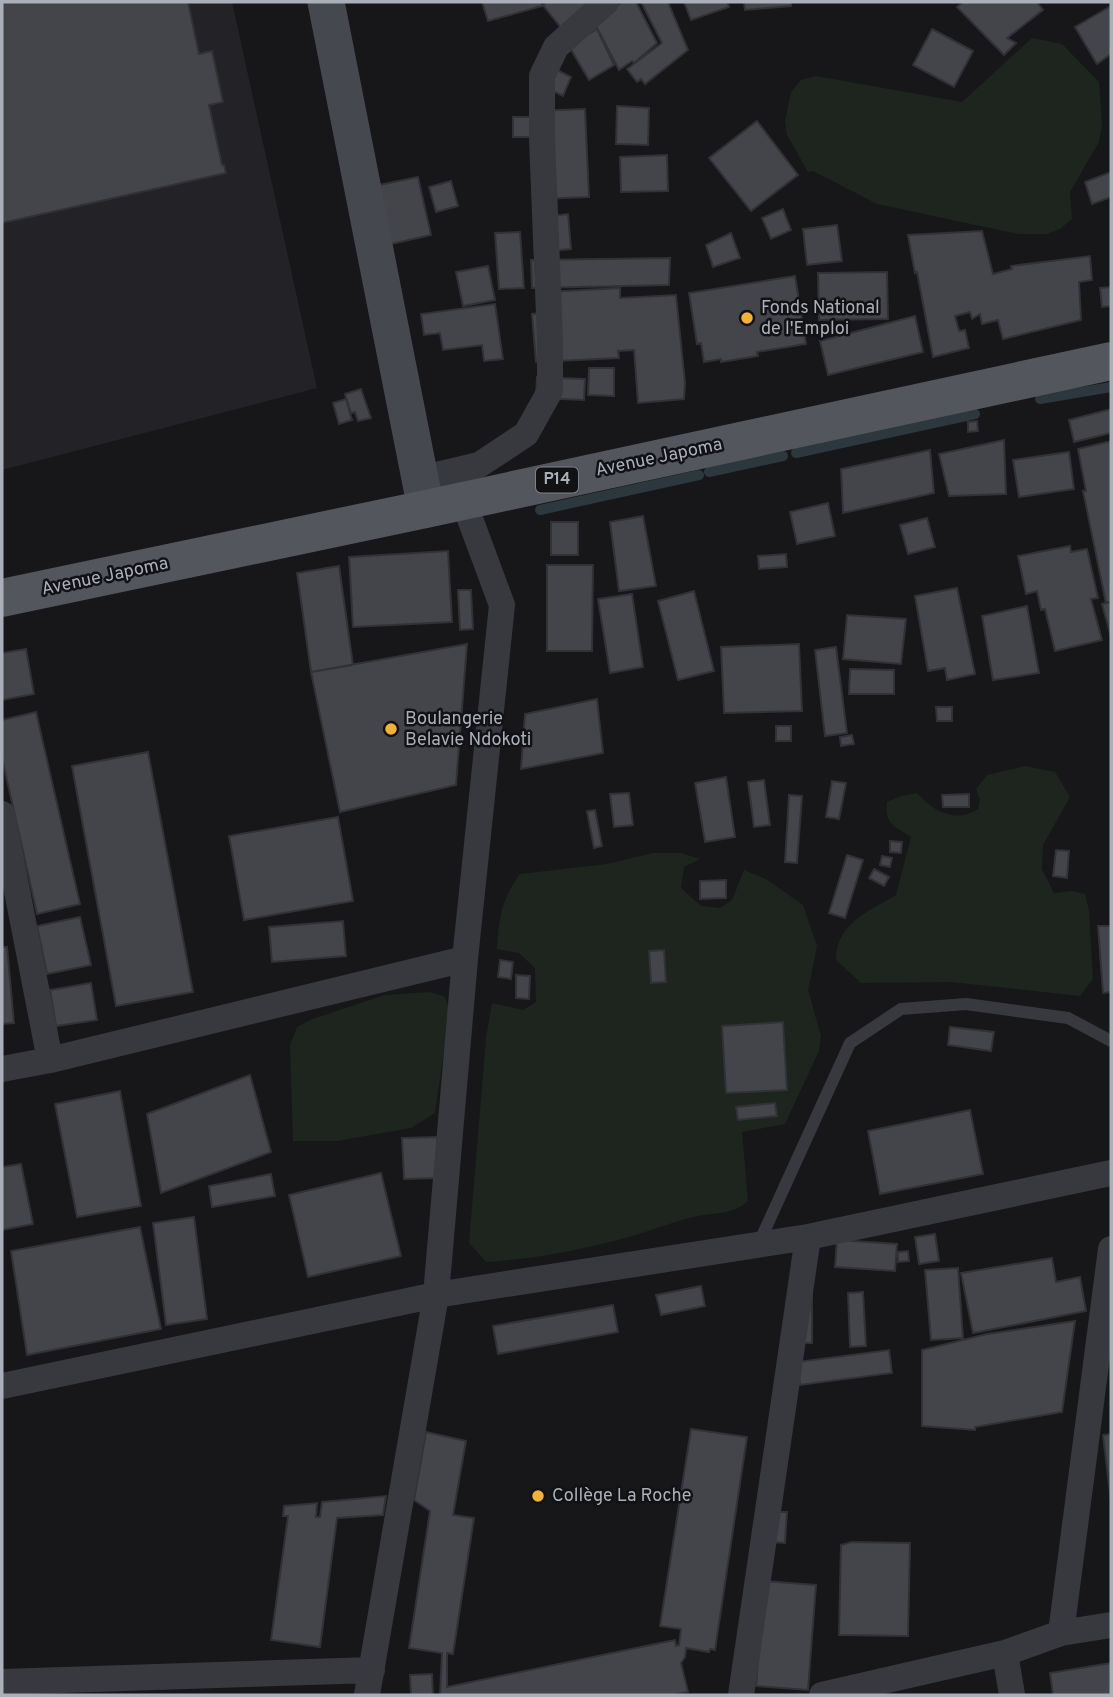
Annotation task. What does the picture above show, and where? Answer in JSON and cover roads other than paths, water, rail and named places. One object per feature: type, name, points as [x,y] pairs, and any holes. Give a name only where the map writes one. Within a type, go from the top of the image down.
[{"type":"main road","name":"Avenue Japoma","points":[[2,598],[423,494],[463,500],[1111,361]]},
{"type":"street","points":[[326,2],[423,494],[479,465],[526,434],[550,391],[542,76],[556,47],[606,2]]},
{"type":"street","points":[[2,1682],[369,1683],[436,1295],[465,959],[502,605],[463,500]]},
{"type":"street","points":[[2,814],[50,1060]]},
{"type":"street","points":[[2,1069],[50,1060],[465,959]]},
{"type":"street","points":[[2,1386],[436,1295],[757,1247],[1111,1173]]},
{"type":"street","points":[[741,1695],[808,1237]]},
{"type":"street","points":[[1061,1633],[1111,1250]]},
{"type":"street","points":[[822,1695],[1005,1653],[1061,1633],[1111,1625]]},
{"type":"street","points":[[1005,1653],[1012,1695]]},
{"type":"lane","points":[[757,1247],[850,1043],[901,1009],[966,1004],[1068,1018],[1111,1041]]},
{"type":"waterway","points":[[1040,399],[1111,387]]},
{"type":"waterway","points":[[796,453],[975,414]]},
{"type":"waterway","points":[[709,472],[783,456]]},
{"type":"waterway","points":[[540,510],[699,475]]},
{"type":"place","name":"Fonds National de l'Emploi","points":[[747,318]]},
{"type":"place","name":"Boulangerie Belavie Ndokoti","points":[[391,729]]},
{"type":"place","name":"Collège La Roche","points":[[538,1496]]}]
